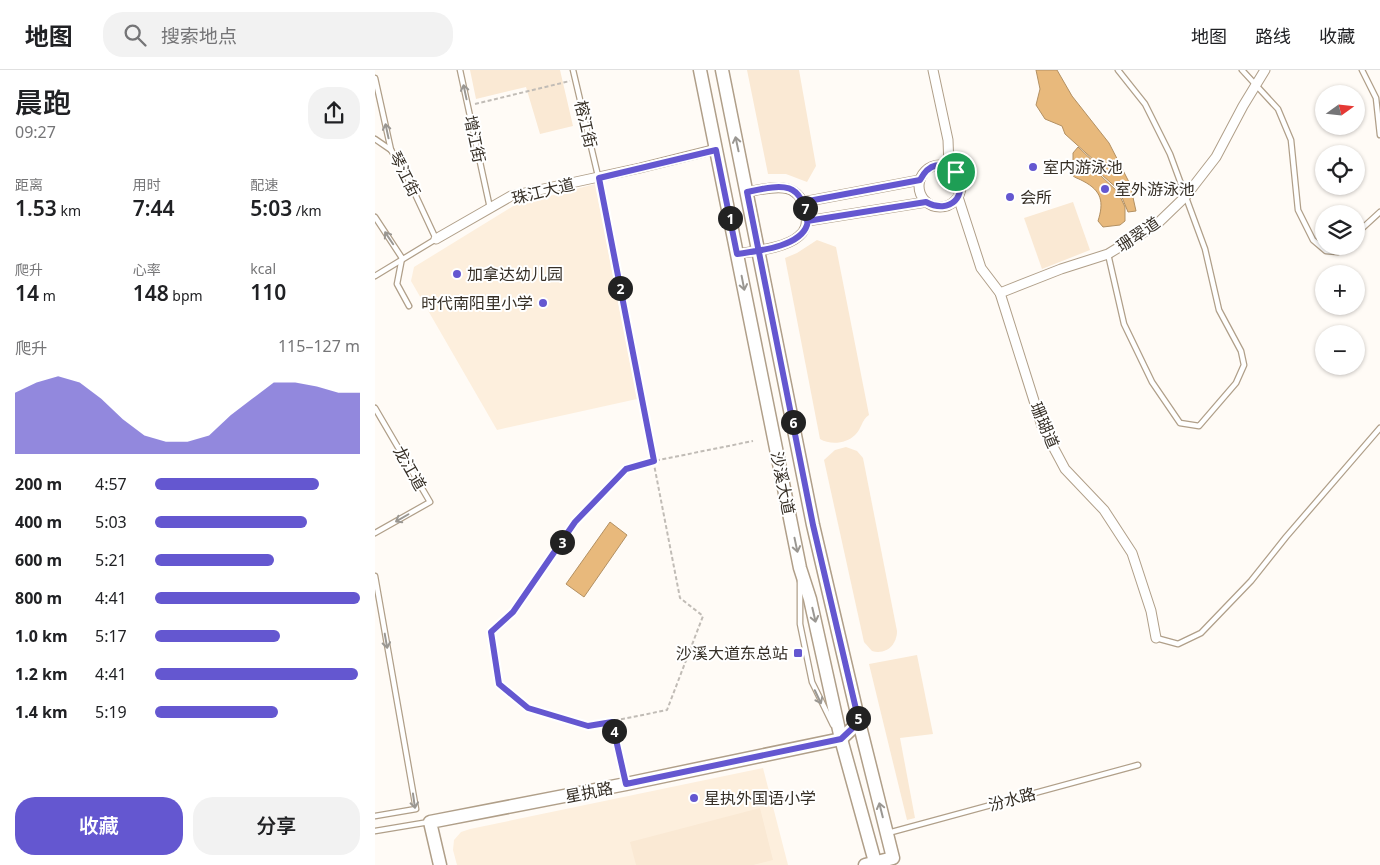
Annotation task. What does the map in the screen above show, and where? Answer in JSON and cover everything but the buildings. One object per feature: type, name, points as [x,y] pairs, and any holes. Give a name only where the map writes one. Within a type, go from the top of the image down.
[{"type":"main road","name":"沙溪大道","points":[[700,70],[801,568],[810,599],[841,739],[872,864]]},
{"type":"main road","name":"沙溪大道","points":[[722,70],[813,525],[894,861]]},
{"type":"main road","points":[[841,739],[859,722]]},
{"type":"main road","name":"星执路","points":[[430,822],[626,784],[841,739]]},
{"type":"main road","points":[[430,822],[440,865]]},
{"type":"main road","points":[[872,864],[894,861]]},
{"type":"street","points":[[933,70],[948,140],[949,167]]},
{"type":"street","name":"珊翠道","points":[[1000,293],[1061,268],[1108,254],[1157,224],[1185,197],[1216,158],[1243,106],[1265,70]]},
{"type":"street","name":"珠江大道","points":[[436,238],[511,196],[599,178],[716,150]]},
{"type":"street","points":[[940,165],[949,167],[956,172],[960,180],[961,189],[958,197],[952,204],[943,207],[934,206],[926,202],[920,192],[920,180],[924,172],[931,167],[940,165]]},
{"type":"street","points":[[803,202],[920,180]]},
{"type":"street","points":[[737,254],[794,240],[803,232],[807,221],[803,202],[796,192],[789,188],[772,187],[747,192]]},
{"type":"street","name":"珊瑚道","points":[[958,197],[981,268],[1000,293],[1042,426],[1065,469],[1104,510],[1132,553],[1151,611],[1156,638]]},
{"type":"street","points":[[807,221],[926,202]]},
{"type":"lane","name":"增江街","points":[[460,70],[490,208]]},
{"type":"lane","name":"榕江街","points":[[573,70],[599,178]]},
{"type":"lane","points":[[1108,254],[1124,324],[1152,382],[1180,423],[1199,426],[1236,383],[1244,365],[1241,351],[1219,310],[1205,250],[1170,154],[1145,104],[1118,70]]},
{"type":"lane","points":[[1242,70],[1278,109],[1291,140],[1298,210],[1315,242]]},
{"type":"lane","points":[[1362,70],[1376,98],[1380,134]]},
{"type":"lane","name":"琴江街","points":[[375,78],[377,101],[391,150],[408,179],[436,238]]},
{"type":"lane","points":[[375,139],[391,150]]},
{"type":"lane","points":[[1365,226],[1380,212]]},
{"type":"lane","points":[[375,217],[402,258],[397,284],[409,306]]},
{"type":"lane","points":[[375,276],[436,238]]},
{"type":"lane","name":"龙江道","points":[[375,408],[430,502],[375,533]]},
{"type":"lane","points":[[1156,638],[1178,644],[1201,633],[1251,581],[1286,537],[1380,428]]},
{"type":"lane","points":[[375,576],[416,809],[375,816]]},
{"type":"lane","name":"汾水路","points":[[887,834],[1138,765]]},
{"type":"lane","points":[[375,831],[430,822]]},
{"type":"path","points":[[468,106],[575,80]]},
{"type":"path","points":[[599,178],[654,461],[681,598],[703,616],[667,710],[588,726],[528,708],[499,684],[491,632],[513,612],[575,522],[626,469],[654,461],[753,441]]},
{"type":"path","points":[[612,722],[626,784]]},
{"type":"shaded area","points":[[470,70],[560,70],[573,126],[540,134],[526,87],[476,99]]},
{"type":"shaded area","points":[[747,70],[799,70],[816,166],[807,182],[786,174],[768,174]]},
{"type":"shaded area","points":[[1036,70],[1057,70],[1072,96],[1109,143],[1130,184],[1136,211],[1128,212],[1119,190],[1102,175],[1096,162],[1065,134],[1062,126],[1045,119],[1036,105],[1040,89]]},
{"type":"shaded area","name":"室外游泳池","points":[[1078,147],[1095,163],[1100,175],[1118,192],[1125,207],[1125,221],[1120,225],[1103,227],[1098,221],[1101,203],[1098,193],[1071,174],[1070,168],[1073,163],[1073,153]]},
{"type":"shaded area","name":"时代南阳里小学","points":[[595,184],[637,399],[497,430],[411,281],[414,267],[515,205]]},
{"type":"shaded area","points":[[1073,202],[1090,250],[1042,269],[1024,218]]},
{"type":"shaded area","points":[[817,240],[836,247],[869,415],[864,419],[855,435],[838,443],[820,439],[785,258],[797,253]]},
{"type":"shaded area","points":[[846,447],[857,451],[863,458],[897,631],[893,645],[882,652],[872,651],[864,642],[824,460],[835,450]]},
{"type":"shaded area","points":[[610,522],[627,535],[584,597],[566,584]]},
{"type":"shaded area","points":[[917,655],[933,734],[900,738],[915,818],[907,820],[869,664]]},
{"type":"shaded area","name":"星执外国语小学","points":[[763,768],[788,865],[457,865],[453,850],[454,840],[461,832],[470,829]]},
{"type":"shaded area","points":[[760,808],[773,860],[753,865],[636,865],[630,842]]},
{"type":"place","name":"室内游泳池","points":[[1033,167]]},
{"type":"place","name":"室外游泳池","points":[[1105,189]]},
{"type":"place","name":"会所","points":[[1010,197]]},
{"type":"place","name":"加拿达幼儿园","points":[[457,274]]},
{"type":"place","name":"时代南阳里小学","points":[[543,303]]},
{"type":"place","name":"沙溪大道东总站","points":[[798,653]]},
{"type":"place","name":"星执外国语小学","points":[[694,798]]},
{"type":"route","points":[[956,172],[949,167],[940,165],[931,167],[924,172],[920,180],[803,202],[806,210],[806,226],[803,232],[794,240],[778,246],[759,250],[737,254],[716,150],[599,178],[654,461],[626,469],[575,522],[513,612],[491,632],[499,684],[528,708],[588,726],[612,722],[626,784],[841,739],[859,722],[813,525],[759,250],[747,192],[772,187],[789,188],[800,196],[806,210],[807,221],[926,202],[934,206],[943,207],[952,204],[958,197],[961,189],[960,180],[956,172]]}]
